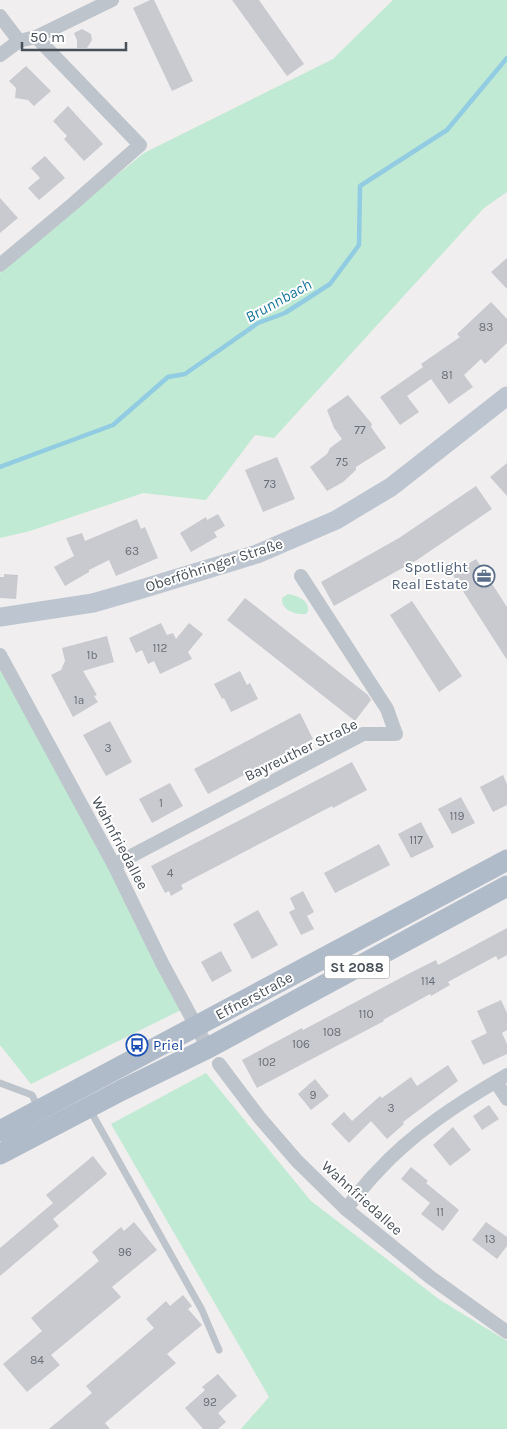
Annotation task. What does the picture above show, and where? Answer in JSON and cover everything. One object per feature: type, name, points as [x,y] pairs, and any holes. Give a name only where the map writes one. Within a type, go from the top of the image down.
[{"type":"main road","name":"Oberföhringer Straße","points":[[0,617],[93,602],[145,588],[257,554],[336,520],[391,487],[507,396]]},
{"type":"main road","name":"Effnerstraße","points":[[0,1131],[504,862]]},
{"type":"main road","name":"Effnerstraße","points":[[0,1154],[88,1108],[213,1056],[507,886]]},
{"type":"street","points":[[0,55],[19,41],[36,37],[112,0]]},
{"type":"street","points":[[0,16],[19,41]]},
{"type":"street","points":[[0,265],[140,144],[36,37]]},
{"type":"street","name":"Bayreuther Straße","points":[[114,865],[363,734],[396,734],[387,710],[301,576]]},
{"type":"street","name":"Wahnfriedallee","points":[[0,655],[114,865],[195,1027],[213,1056],[259,1118],[297,1161],[346,1209],[430,1277],[507,1332]]},
{"type":"street","points":[[346,1209],[376,1172],[420,1132],[460,1104],[501,1078],[507,1099]]},
{"type":"lane","points":[[0,1083],[32,1095],[40,1110]]},
{"type":"lane","points":[[88,1108],[202,1310],[219,1350]]},
{"type":"green space","points":[[393,0],[507,0],[507,192],[484,208],[274,438],[255,435],[206,500],[143,493],[30,531],[0,538],[0,273],[54,226],[144,153],[333,59]]},
{"type":"green space","points":[[288,594],[305,601],[308,607],[306,614],[293,613],[286,609],[282,598]]},
{"type":"green space","points":[[0,660],[111,867],[181,1010],[31,1084],[0,1045]]},
{"type":"green space","points":[[206,1073],[311,1201],[440,1300],[507,1341],[507,1429],[241,1429],[269,1397],[111,1124]]},
{"type":"building","points":[[154,0],[193,81],[172,91],[133,8]]},
{"type":"building","points":[[232,0],[259,0],[304,64],[287,76]]},
{"type":"building","points":[[82,29],[91,34],[92,40],[87,48],[77,48],[77,40],[74,33]]},
{"type":"building","points":[[26,66],[51,91],[34,106],[28,100],[15,98],[16,88],[9,81]]},
{"type":"building","points":[[68,106],[103,144],[84,161],[64,139],[67,136],[53,121]]},
{"type":"building","points":[[45,156],[65,178],[39,200],[28,188],[40,178],[31,168]]},
{"type":"building","points":[[0,198],[18,218],[0,233]]},
{"type":"building","points":[[507,258],[507,289],[491,272]]},
{"type":"building","points":[[491,302],[507,319],[507,343],[485,364],[481,359],[464,375],[473,387],[449,404],[431,379],[407,396],[419,412],[400,425],[380,397],[423,367],[421,364],[460,337],[457,334]]},
{"type":"building","points":[[348,395],[372,424],[371,427],[386,448],[356,467],[356,470],[343,482],[327,491],[310,467],[342,439],[334,428],[327,410]]},
{"type":"building","points":[[277,457],[295,499],[263,512],[245,470]]},
{"type":"building","points":[[507,463],[507,496],[490,477]]},
{"type":"building","points":[[476,486],[492,509],[417,560],[334,606],[321,582],[399,538]]},
{"type":"building","points":[[218,514],[225,526],[214,532],[217,537],[191,552],[180,533],[206,517],[207,520]]},
{"type":"building","points":[[137,519],[141,529],[145,527],[158,558],[116,576],[109,560],[89,570],[89,572],[65,586],[54,567],[74,556],[66,538],[82,533],[85,541]]},
{"type":"building","points":[[476,559],[507,607],[507,660],[452,574]]},
{"type":"building","points":[[4,574],[18,575],[16,599],[0,598],[0,577],[4,577]]},
{"type":"building","points":[[245,598],[368,695],[371,700],[355,721],[227,620]]},
{"type":"building","points":[[412,601],[462,676],[439,692],[390,615]]},
{"type":"building","points":[[161,623],[167,635],[173,633],[176,639],[189,623],[203,634],[188,652],[192,659],[160,674],[154,661],[148,664],[142,650],[136,653],[129,638]]},
{"type":"building","points":[[107,636],[114,662],[83,671],[97,695],[94,696],[98,702],[73,717],[51,675],[61,670],[65,661],[62,648]]},
{"type":"building","points":[[240,671],[247,685],[250,683],[258,699],[231,712],[214,684]]},
{"type":"building","points":[[300,713],[313,739],[208,794],[194,769]]},
{"type":"building","points":[[110,721],[132,762],[106,776],[83,735]]},
{"type":"building","points":[[352,762],[367,790],[333,808],[332,806],[181,885],[183,889],[171,896],[169,891],[165,893],[151,866]]},
{"type":"building","points":[[503,775],[507,784],[507,805],[493,812],[480,787]]},
{"type":"building","points":[[170,783],[183,806],[152,823],[139,799]]},
{"type":"building","points":[[461,797],[475,823],[452,834],[438,809]]},
{"type":"building","points":[[421,822],[434,847],[411,858],[398,834]]},
{"type":"building","points":[[379,844],[390,865],[335,893],[324,873]]},
{"type":"building","points":[[303,891],[314,912],[307,916],[314,929],[301,935],[289,912],[295,909],[290,898]]},
{"type":"building","points":[[258,910],[278,945],[252,959],[233,924]]},
{"type":"building","points":[[507,928],[507,955],[498,960],[496,956],[448,982],[450,985],[431,996],[430,994],[384,1021],[257,1088],[242,1060],[436,960],[438,965]]},
{"type":"building","points":[[221,951],[232,971],[212,982],[201,962]]},
{"type":"building","points":[[501,1000],[507,1013],[507,1030],[502,1033],[507,1044],[507,1054],[483,1065],[471,1041],[487,1033],[477,1011]]},
{"type":"building","points":[[448,1065],[458,1081],[403,1122],[404,1124],[387,1139],[371,1121],[349,1143],[331,1124],[344,1112],[352,1121],[380,1096],[382,1098],[411,1077],[417,1086]]},
{"type":"building","points":[[315,1079],[329,1096],[311,1110],[298,1094]]},
{"type":"building","points":[[489,1105],[499,1119],[482,1130],[473,1116]]},
{"type":"building","points":[[453,1127],[471,1150],[450,1166],[433,1145]]},
{"type":"building","points":[[93,1156],[107,1174],[53,1219],[59,1226],[0,1276],[0,1248],[53,1203],[46,1195]]},
{"type":"building","points":[[411,1167],[428,1181],[426,1183],[459,1210],[443,1231],[421,1214],[430,1203],[401,1179]]},
{"type":"building","points":[[134,1222],[157,1250],[112,1287],[121,1297],[51,1355],[60,1365],[27,1392],[3,1364],[42,1331],[31,1318],[99,1261],[92,1252],[121,1227],[124,1231]]},
{"type":"building","points":[[486,1222],[507,1237],[507,1246],[497,1259],[472,1240]]},
{"type":"building","points":[[183,1295],[192,1306],[188,1309],[202,1325],[167,1354],[176,1363],[105,1423],[110,1429],[49,1429],[92,1393],[86,1386],[154,1328],[146,1319],[166,1301],[170,1306]]},
{"type":"building","points":[[218,1374],[237,1396],[218,1413],[226,1422],[218,1429],[203,1429],[185,1408],[205,1390],[202,1387]]},
{"type":"waterway","name":"Brunnbach","points":[[0,467],[113,425],[168,377],[185,374],[258,323],[285,313],[330,284],[359,245],[360,186],[447,130],[507,58]]},
{"type":"place","name":"Spotlight Real Estate","points":[[484,576]]},
{"type":"place","name":"Priel","points":[[137,1045]]}]
